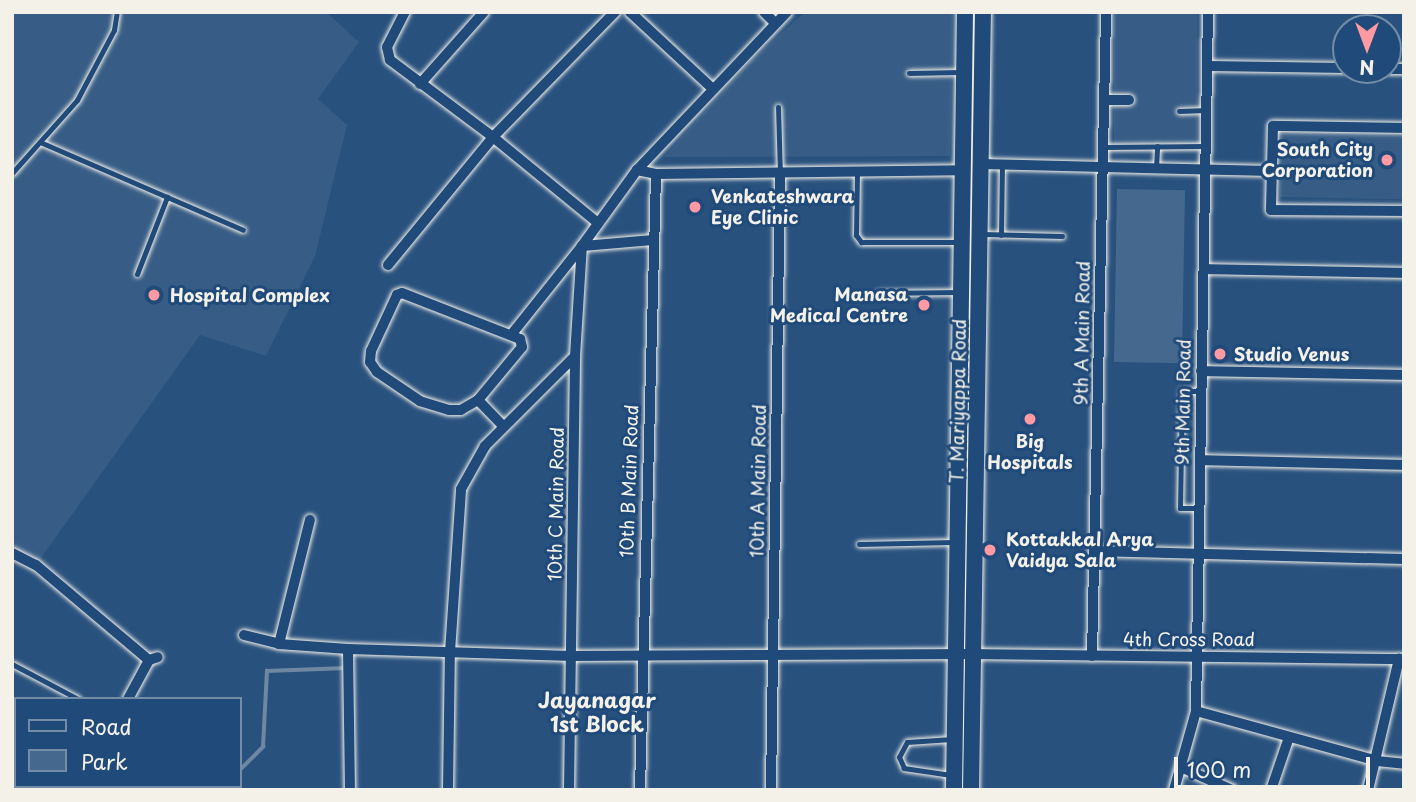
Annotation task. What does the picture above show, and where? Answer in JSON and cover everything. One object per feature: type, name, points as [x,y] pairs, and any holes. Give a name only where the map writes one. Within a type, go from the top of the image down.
[{"type":"main road","name":"T. Mariyappa Road","points":[[954,782],[965,12]]},
{"type":"main road","name":"T. Mariyappa Road","points":[[971,790],[983,12]]},
{"type":"street","points":[[405,12],[387,53],[420,84],[493,137],[598,223]]},
{"type":"street","points":[[420,84],[484,12]]},
{"type":"street","points":[[388,265],[493,137],[615,12]]},
{"type":"street","points":[[630,12],[713,89]]},
{"type":"street","points":[[764,12],[775,23]]},
{"type":"street","points":[[511,335],[582,246],[636,170],[787,12]]},
{"type":"street","name":"9th A Main Road","points":[[1092,656],[1106,12]]},
{"type":"street","name":"9th Main Road","points":[[1174,790],[1184,768],[1196,711],[1208,12]]},
{"type":"street","points":[[1208,66],[1332,68]]},
{"type":"street","points":[[1105,100],[1129,100]]},
{"type":"street","points":[[1404,128],[1272,126],[1270,210],[1404,211]]},
{"type":"street","points":[[982,164],[1271,171]]},
{"type":"street","points":[[636,170],[656,174],[962,170]]},
{"type":"street","name":"10th A Main Road","points":[[771,790],[780,173]]},
{"type":"street","name":"10th B Main Road","points":[[640,790],[641,656],[656,174]]},
{"type":"street","points":[[582,246],[654,240]]},
{"type":"street","name":"10th C Main Road","points":[[569,790],[575,356],[582,246]]},
{"type":"street","points":[[1204,269],[1404,272]]},
{"type":"street","points":[[402,293],[520,338],[522,347],[478,400],[461,410],[449,410],[420,401],[377,372],[370,362],[371,351],[395,298],[402,293]]},
{"type":"street","points":[[449,790],[450,652],[461,489],[485,446],[575,356]]},
{"type":"street","points":[[1201,371],[1404,374]]},
{"type":"street","points":[[478,400],[504,427]]},
{"type":"street","points":[[1200,460],[1404,466]]},
{"type":"street","points":[[279,644],[310,520]]},
{"type":"street","points":[[1094,551],[1404,559]]},
{"type":"street","points":[[12,553],[36,565],[154,658],[133,697]]},
{"type":"street","name":"4th Cross Road","points":[[244,635],[279,644],[348,649],[571,656],[973,654],[1401,659]]},
{"type":"street","points":[[348,649],[349,790]]},
{"type":"street","points":[[1367,790],[1377,761],[1401,659]]},
{"type":"street","points":[[1196,711],[1377,761],[1404,764]]},
{"type":"street","points":[[1271,790],[1289,737]]},
{"type":"street","points":[[1184,768],[1232,790]]},
{"type":"lane","points":[[12,173],[77,100],[114,30],[117,12]]},
{"type":"lane","points":[[909,73],[964,72]]},
{"type":"lane","points":[[778,107],[780,173]]},
{"type":"lane","points":[[1178,111],[1207,110]]},
{"type":"lane","points":[[40,142],[243,230]]},
{"type":"lane","points":[[1156,168],[1157,146]]},
{"type":"lane","points":[[1104,147],[1205,146]]},
{"type":"lane","points":[[1002,164],[1002,235]]},
{"type":"lane","points":[[857,172],[856,235],[861,242],[961,242]]},
{"type":"lane","points":[[137,274],[167,197]]},
{"type":"lane","points":[[980,234],[1062,236]]},
{"type":"lane","points":[[878,293],[961,292]]},
{"type":"lane","points":[[1199,508],[1180,508],[1180,495],[1182,391],[1201,391]]},
{"type":"lane","points":[[859,544],[957,542]]},
{"type":"lane","points":[[12,664],[74,697]]},
{"type":"lane","points":[[954,739],[907,742],[899,757],[911,770],[954,782]]},
{"type":"shaded area","name":"Hospital Complex","points":[[12,12],[326,12],[359,42],[318,99],[347,125],[315,256],[266,356],[200,335],[36,565],[12,549]]},
{"type":"shaded area","points":[[805,12],[953,12],[950,156],[664,157],[752,60]]},
{"type":"shaded area","points":[[1114,12],[1197,12],[1197,151],[1114,151]]},
{"type":"shaded area","points":[[1281,134],[1404,136],[1403,199],[1280,197]]},
{"type":"green space","points":[[1117,189],[1185,190],[1182,363],[1114,362]]},
{"type":"waterway","points":[[242,768],[263,747],[267,671],[346,668]]},
{"type":"place","name":"South City Corporation","points":[[1387,160]]},
{"type":"place","name":"Venkateshwara Eye Clinic","points":[[695,207]]},
{"type":"place","name":"Hospital Complex","points":[[154,295]]},
{"type":"place","name":"Manasa Medical Centre","points":[[924,305]]},
{"type":"place","name":"Studio Venus","points":[[1220,354]]},
{"type":"place","name":"Big Hospitals","points":[[1030,419]]},
{"type":"place","name":"Kottakkal Arya Vaidya Sala","points":[[990,550]]},
{"type":"district","name":"Jayanagar 1st Block","points":[[597,711]]}]
